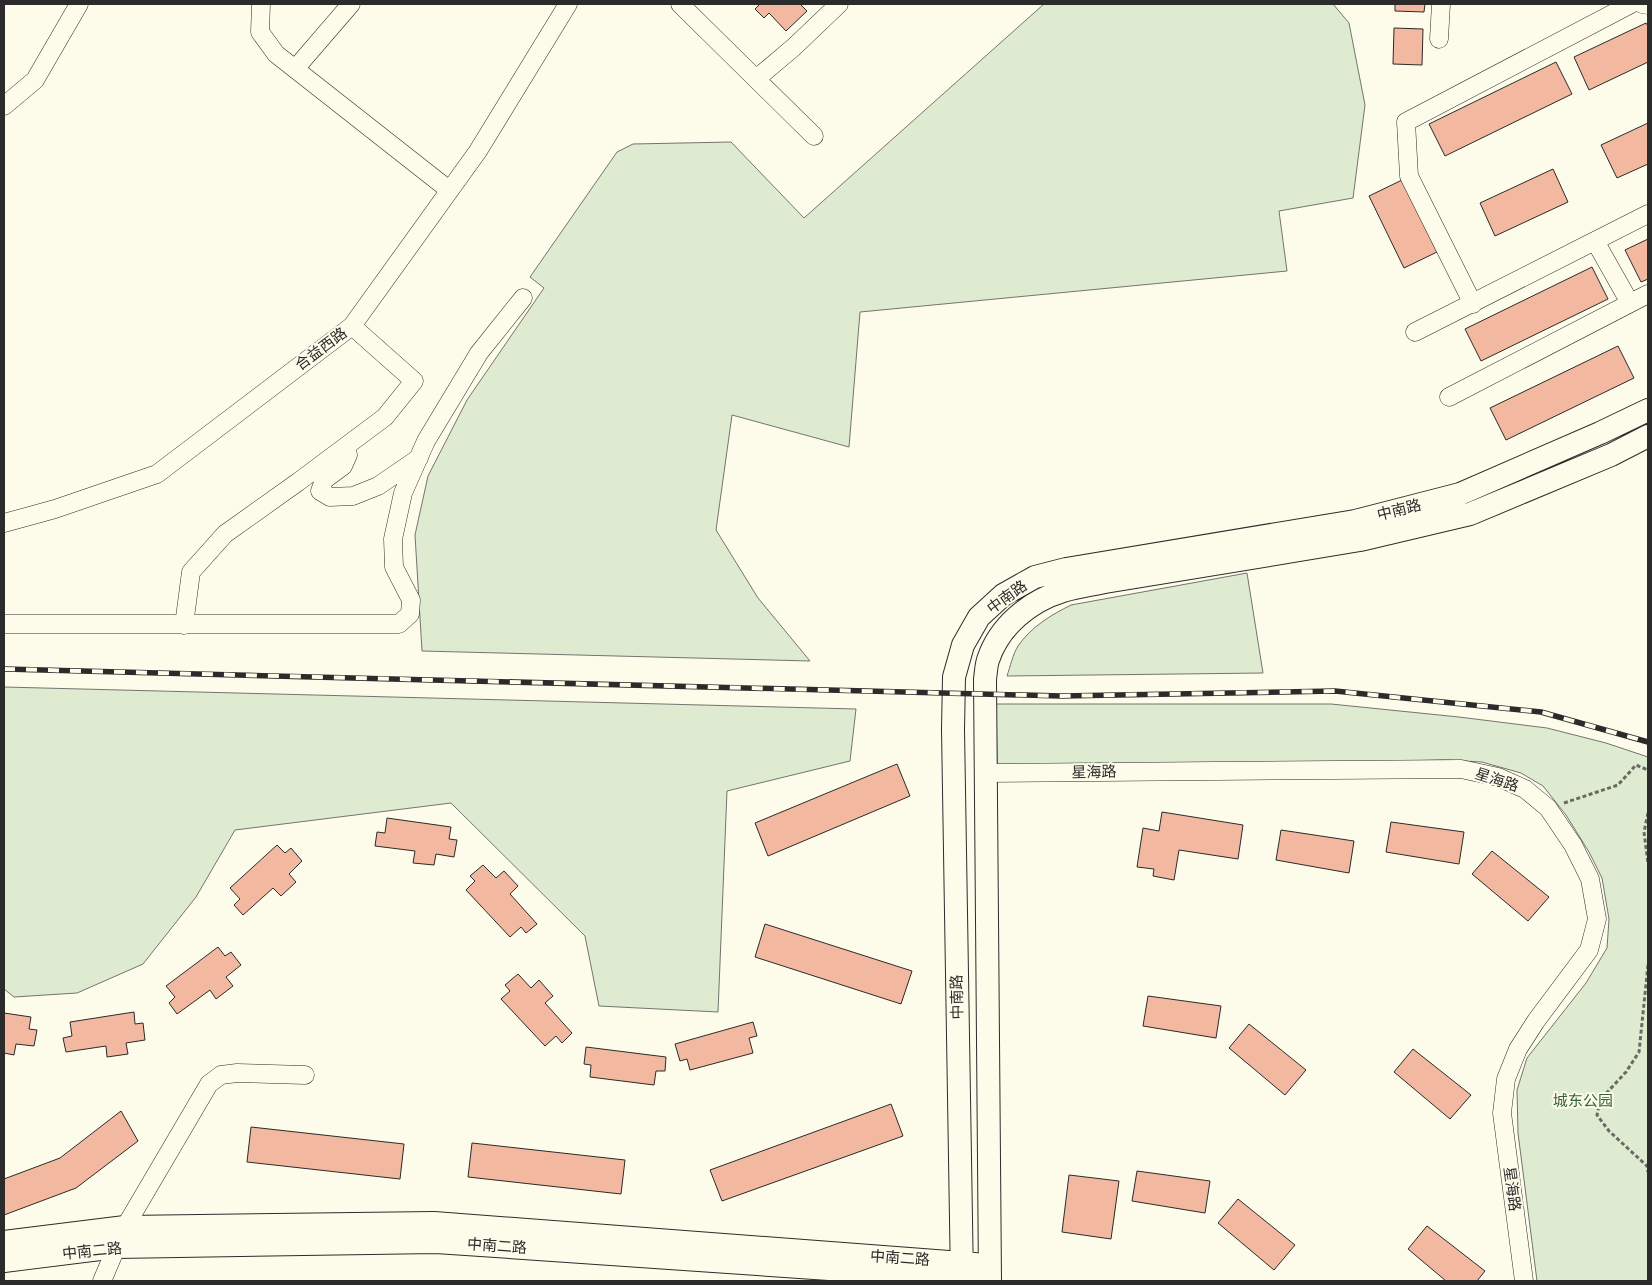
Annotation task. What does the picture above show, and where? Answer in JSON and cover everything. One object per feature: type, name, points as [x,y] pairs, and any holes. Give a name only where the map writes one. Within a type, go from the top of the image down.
[{"type":"main road","name":"中南路","points":[[957,1276],[954,677],[962,645],[980,617],[1003,595],[1035,577],[1066,569],[1355,521],[1460,494],[1648,410]]},
{"type":"main road","name":"中南路","points":[[989,1275],[985,679],[988,660],[995,644],[1005,630],[1018,615],[1039,601],[1063,591],[1105,582],[1360,540],[1470,514],[1611,455],[1648,436]]},
{"type":"main road","name":"中南二路","points":[[4,1242],[434,1223],[957,1276],[989,1275]]},
{"type":"main road","name":"中南二路","points":[[4,1261],[121,1237]]},
{"type":"street","points":[[4,106],[35,80],[79,4]]},
{"type":"street","points":[[261,4],[260,32],[276,54],[449,190]]},
{"type":"street","points":[[294,69],[351,4]]},
{"type":"street","name":"合益西路","points":[[4,523],[55,509],[157,474],[352,326],[478,151],[568,4]]},
{"type":"street","points":[[680,4],[814,136]]},
{"type":"street","points":[[756,79],[794,47],[839,4]]},
{"type":"street","points":[[1439,39],[1441,4]]},
{"type":"street","points":[[1472,304],[1409,176],[1406,122],[1631,4]]},
{"type":"street","points":[[1642,4],[1648,4]]},
{"type":"street","points":[[1415,332],[1648,214]]},
{"type":"street","points":[[1595,241],[1630,303]]},
{"type":"street","points":[[1449,397],[1648,294]]},
{"type":"street","points":[[4,624],[399,624],[410,614],[411,600],[394,567],[393,539],[403,493],[426,441],[479,353],[523,298]]},
{"type":"street","points":[[184,625],[191,572],[225,534],[385,417],[414,381],[352,326]]},
{"type":"street","points":[[346,447],[348,455],[343,466],[324,480],[320,491],[330,497],[353,496],[378,486],[419,458]]},
{"type":"street","name":"星海路","points":[[986,773],[1461,769],[1498,777],[1525,789],[1548,808],[1573,845],[1590,879],[1597,919],[1589,950],[1536,1021],[1518,1049],[1506,1079],[1502,1112],[1524,1281]]},
{"type":"street","points":[[102,1281],[121,1237],[209,1084],[221,1075],[237,1073],[305,1074]]},
{"type":"path","points":[[1548,808],[1618,785],[1636,765],[1648,770]]},
{"type":"path","points":[[1648,814],[1644,832],[1648,863]]},
{"type":"path","points":[[1648,965],[1639,1052],[1626,1072],[1600,1100],[1597,1115],[1609,1131],[1647,1166],[1648,1172]]},
{"type":"green space","points":[[1044,4],[1333,4],[1349,23],[1365,105],[1353,198],[1279,211],[1287,271],[860,312],[849,447],[732,415],[716,530],[758,598],[810,661],[422,651],[415,535],[428,476],[467,400],[544,288],[530,277],[617,152],[633,144],[731,142],[804,218]]},
{"type":"green space","points":[[1247,573],[1263,673],[1007,676],[1018,646],[1023,639],[1042,622],[1071,605]]},
{"type":"green space","points":[[4,687],[856,709],[850,761],[727,791],[718,1012],[599,1006],[585,936],[451,803],[235,830],[196,897],[143,964],[77,993],[14,997],[4,989]]},
{"type":"green space","name":"城东公园","points":[[996,704],[1331,704],[1547,728],[1606,743],[1648,757],[1648,1281],[1537,1281],[1518,1133],[1517,1090],[1527,1058],[1586,983],[1607,948],[1609,919],[1602,878],[1589,852],[1566,815],[1543,786],[1521,773],[1482,762],[1445,760],[997,769]]},
{"type":"building","points":[[757,4],[800,4],[807,11],[786,31],[769,13],[764,18],[755,9],[759,5]]},
{"type":"building","points":[[1395,4],[1425,4],[1424,12],[1395,11]]},
{"type":"building","points":[[1646,23],[1648,26],[1648,62],[1589,90],[1574,57]]},
{"type":"building","points":[[1394,28],[1423,29],[1422,65],[1393,64]]},
{"type":"building","points":[[1556,62],[1572,94],[1445,156],[1429,124]]},
{"type":"building","points":[[1648,123],[1648,164],[1617,178],[1601,145]]},
{"type":"building","points":[[1553,169],[1568,202],[1495,236],[1480,203]]},
{"type":"building","points":[[1402,180],[1437,252],[1404,268],[1369,196]]},
{"type":"building","points":[[1648,239],[1648,279],[1641,282],[1625,250]]},
{"type":"building","points":[[1592,267],[1608,299],[1481,361],[1465,329]]},
{"type":"building","points":[[1618,346],[1634,378],[1506,440],[1490,408]]},
{"type":"building","points":[[897,764],[910,796],[768,856],[755,823]]},
{"type":"building","points":[[1162,812],[1243,825],[1238,859],[1179,850],[1174,880],[1153,876],[1154,869],[1137,867],[1143,828],[1159,831]]},
{"type":"building","points":[[387,818],[451,827],[449,839],[457,840],[454,857],[436,854],[434,865],[413,863],[415,851],[375,846],[377,832],[385,833]]},
{"type":"building","points":[[1391,822],[1464,832],[1459,864],[1386,852]]},
{"type":"building","points":[[1281,830],[1354,841],[1349,873],[1276,860]]},
{"type":"building","points":[[277,845],[285,853],[291,848],[302,861],[289,874],[296,882],[281,896],[273,888],[243,915],[234,905],[240,899],[230,888]]},
{"type":"building","points":[[1492,851],[1549,897],[1528,921],[1472,874]]},
{"type":"building","points":[[483,865],[496,878],[504,871],[518,886],[510,894],[537,924],[526,933],[521,927],[510,937],[466,890],[475,881],[470,876]]},
{"type":"building","points":[[765,924],[912,971],[901,1004],[755,957]]},
{"type":"building","points":[[218,947],[225,956],[231,952],[241,965],[226,977],[233,986],[216,999],[210,990],[177,1014],[169,1003],[175,997],[166,986]]},
{"type":"building","points":[[518,974],[531,988],[539,980],[553,996],[545,1003],[572,1033],[562,1043],[556,1036],[545,1046],[501,999],[510,991],[505,985]]},
{"type":"building","points":[[1148,996],[1221,1006],[1216,1038],[1143,1026]]},
{"type":"building","points":[[134,1012],[135,1024],[143,1023],[145,1040],[126,1043],[128,1054],[107,1057],[106,1046],[66,1052],[63,1038],[72,1036],[70,1022]]},
{"type":"building","points":[[4,1013],[31,1017],[29,1029],[37,1030],[34,1046],[16,1044],[14,1055],[4,1053]]},
{"type":"building","points":[[753,1022],[757,1036],[749,1038],[753,1053],[690,1070],[687,1059],[680,1061],[675,1044]]},
{"type":"building","points":[[1249,1024],[1306,1070],[1285,1095],[1229,1048]]},
{"type":"building","points":[[586,1047],[666,1057],[665,1071],[656,1071],[654,1085],[590,1077],[591,1065],[584,1064]]},
{"type":"building","points":[[1413,1049],[1471,1095],[1450,1119],[1394,1072]]},
{"type":"building","points":[[891,1104],[903,1136],[722,1201],[710,1170]]},
{"type":"building","points":[[121,1111],[138,1141],[76,1188],[4,1215],[4,1179],[60,1158]]},
{"type":"building","points":[[251,1127],[404,1144],[400,1179],[247,1162]]},
{"type":"building","points":[[472,1143],[625,1160],[621,1194],[468,1177]]},
{"type":"building","points":[[1137,1171],[1210,1181],[1205,1213],[1132,1201]]},
{"type":"building","points":[[1069,1175],[1119,1181],[1111,1239],[1062,1232]]},
{"type":"building","points":[[1238,1199],[1295,1245],[1274,1270],[1218,1223]]},
{"type":"building","points":[[1427,1226],[1485,1271],[1477,1281],[1446,1281],[1408,1249]]},
{"type":"railway","points":[[4,669],[1061,696],[1335,691],[1541,712],[1648,742]]}]
